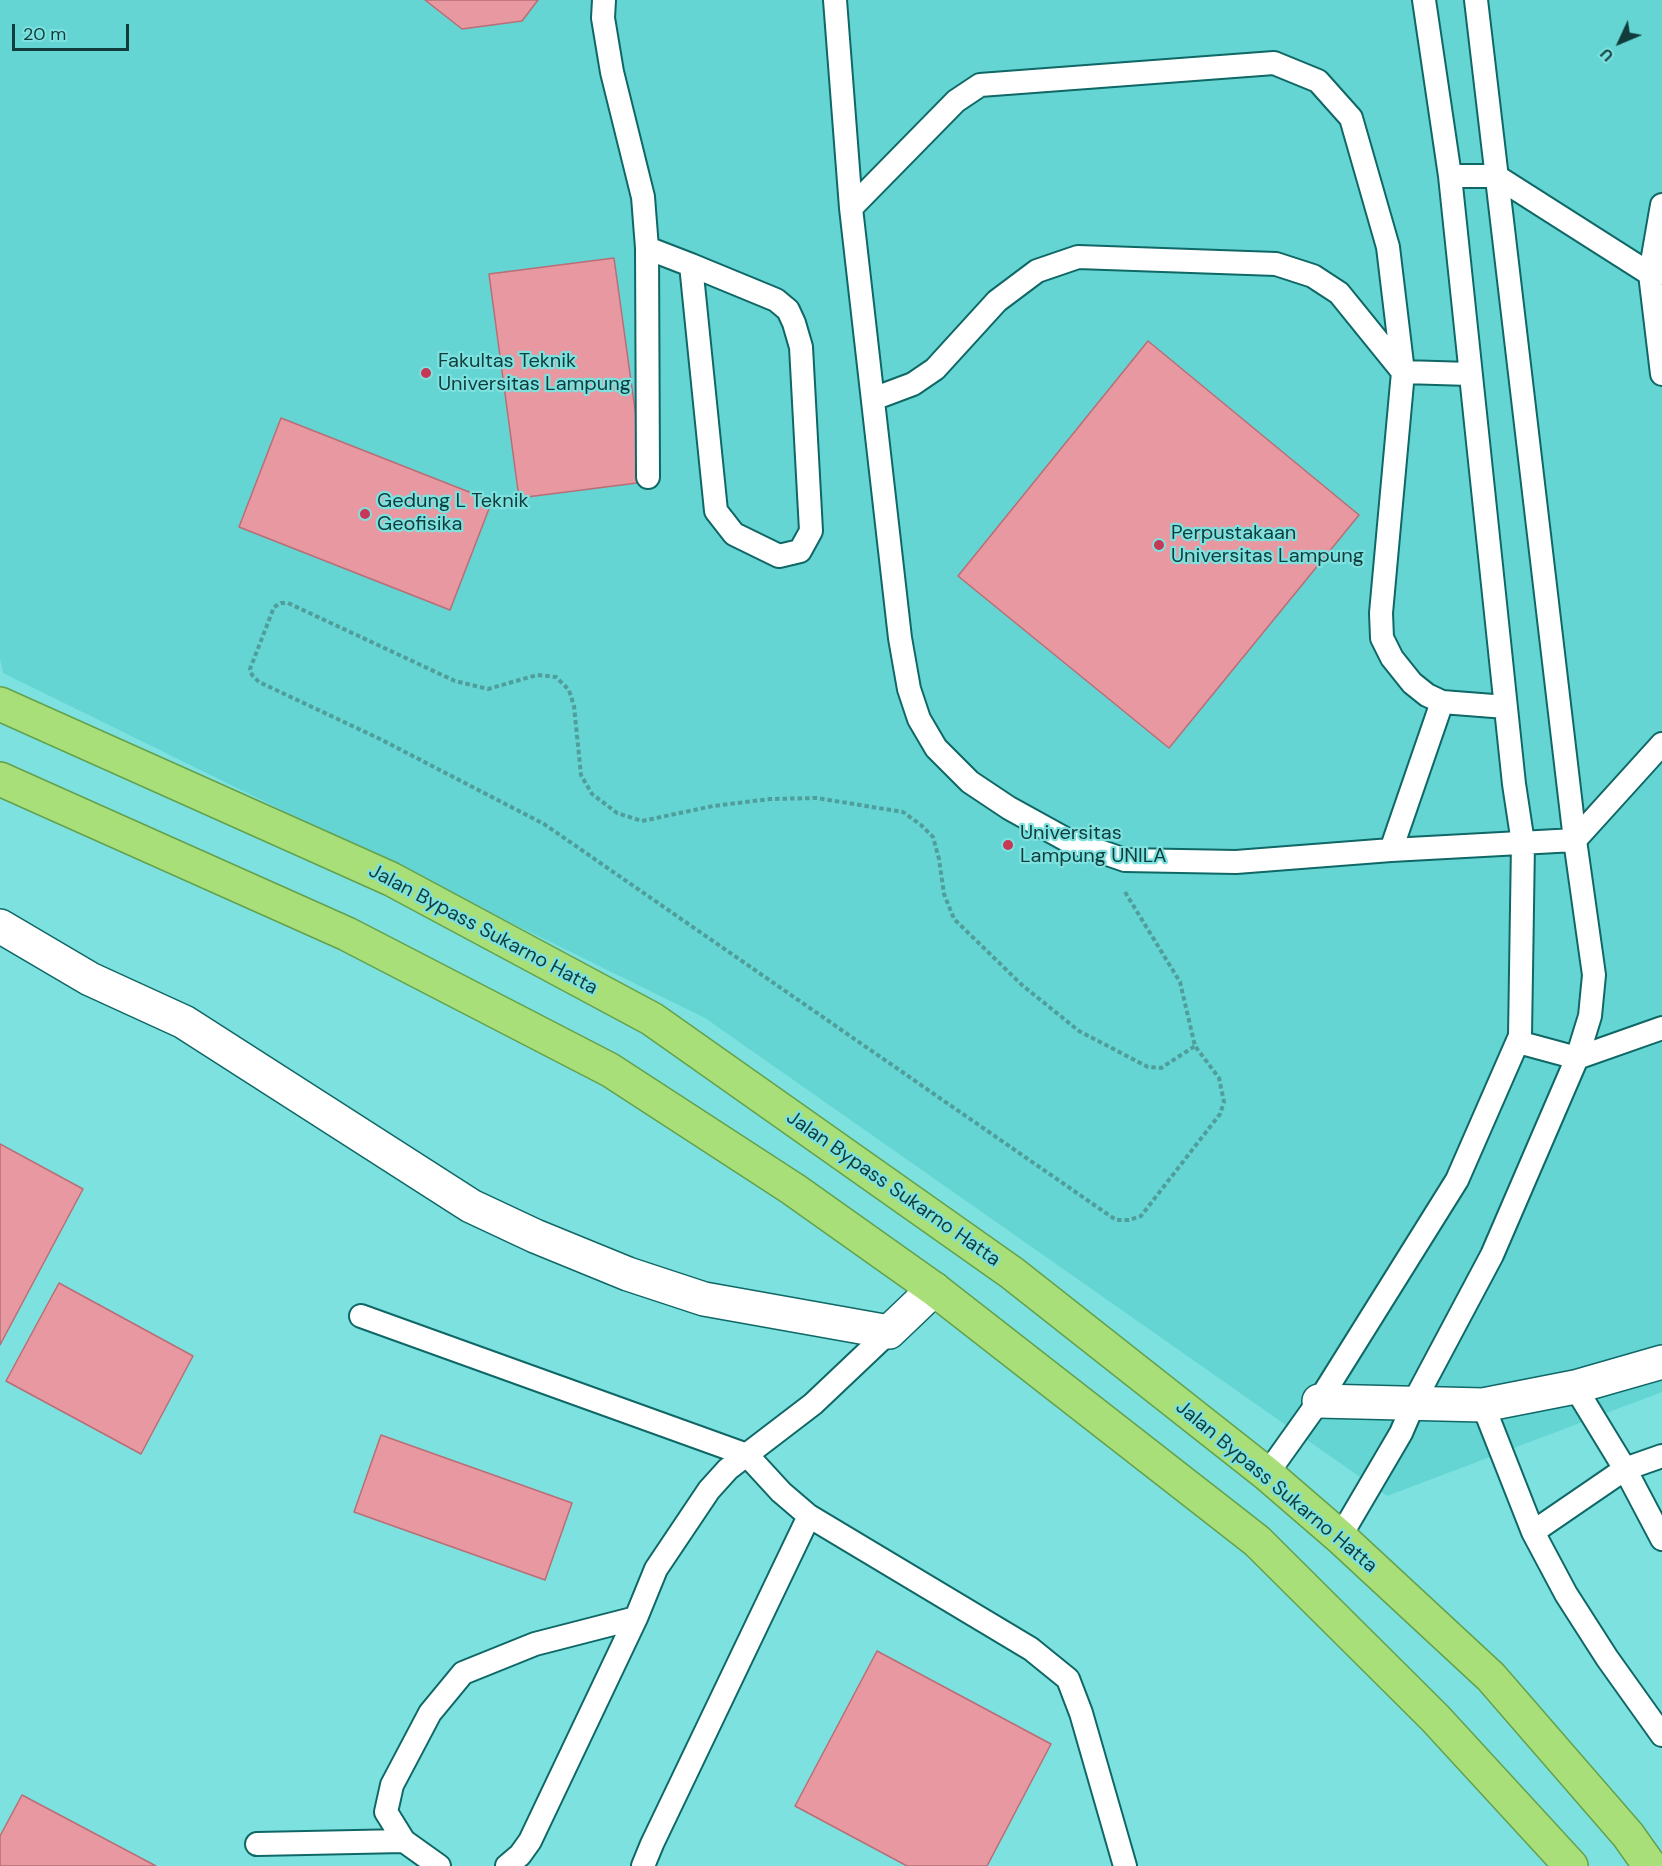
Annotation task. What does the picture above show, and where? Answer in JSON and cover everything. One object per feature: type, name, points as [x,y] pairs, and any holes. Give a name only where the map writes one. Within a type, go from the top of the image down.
[{"type":"highway","name":"Jalan Bypass Sukarno Hatta","points":[[0,704],[391,879],[652,1019],[1012,1273],[1267,1474],[1340,1537],[1491,1677],[1628,1835],[1650,1866]]},
{"type":"highway","points":[[0,778],[347,934],[610,1070],[793,1189],[934,1289],[1257,1541],[1435,1718],[1571,1866]]},
{"type":"street","points":[[0,926],[90,979],[184,1022],[471,1206],[535,1236],[628,1274],[704,1299],[889,1332],[934,1289]]},
{"type":"street","points":[[1319,1401],[1484,1405],[1575,1387],[1662,1362]]},
{"type":"lane","points":[[604,0],[603,18],[612,72],[643,197],[647,248],[648,477]]},
{"type":"lane","points":[[835,0],[851,208],[900,638],[909,689],[919,718],[936,748],[970,782],[1067,840],[1125,860],[1236,862],[1391,850],[1575,840],[1662,744]]},
{"type":"lane","points":[[1267,1474],[1319,1401],[1457,1180],[1520,1036],[1523,843],[1514,784],[1450,176],[1424,0]]},
{"type":"lane","points":[[1340,1537],[1401,1433],[1492,1254],[1577,1058],[1590,1016],[1594,975],[1575,840],[1476,0]]},
{"type":"lane","points":[[851,208],[956,101],[980,85],[1274,63],[1318,81],[1351,118],[1388,247],[1403,372],[1381,613],[1382,638],[1392,658],[1412,683],[1427,695],[1442,702],[1506,708]]},
{"type":"lane","points":[[1450,176],[1496,176],[1656,274]]},
{"type":"lane","points":[[1662,205],[1656,274],[1662,374]]},
{"type":"lane","points":[[647,248],[692,265],[776,300],[788,310],[801,347],[811,531],[800,551],[779,556],[734,534],[716,511],[692,265]]},
{"type":"lane","points":[[873,399],[913,384],[935,369],[997,301],[1036,271],[1078,256],[1276,264],[1313,276],[1339,293],[1403,372],[1470,374]]},
{"type":"lane","points":[[1391,850],[1442,702]]},
{"type":"lane","points":[[1518,1042],[1577,1058],[1662,1028]]},
{"type":"lane","points":[[361,1316],[747,1455],[781,1492],[809,1516],[1030,1649],[1068,1679],[1081,1713],[1125,1866]]},
{"type":"lane","points":[[507,1866],[520,1855],[530,1841],[636,1618],[656,1569],[681,1529],[728,1469],[813,1404],[889,1332]]},
{"type":"lane","points":[[1575,1387],[1625,1469],[1662,1539]]},
{"type":"lane","points":[[1484,1405],[1533,1532],[1566,1594],[1607,1658],[1662,1735]]},
{"type":"lane","points":[[1533,1532],[1625,1469],[1662,1456]]},
{"type":"lane","points":[[643,1866],[809,1516]]},
{"type":"lane","points":[[440,1866],[404,1841],[386,1812],[392,1785],[430,1713],[463,1673],[535,1644],[636,1618]]},
{"type":"lane","points":[[257,1844],[404,1841]]},
{"type":"path","points":[[1096,849],[1137,910],[1180,982],[1195,1046],[1219,1077],[1224,1102],[1220,1114],[1141,1215],[1129,1220],[1116,1220],[544,825],[380,739],[259,682],[250,669],[274,607],[281,603],[288,603],[455,681],[488,689],[537,675],[556,678],[569,690],[574,706],[581,775],[592,794],[617,813],[634,819],[642,821],[713,806],[770,799],[817,798],[903,812],[933,837],[944,894],[954,918],[1022,985],[1079,1032],[1148,1067],[1161,1068],[1195,1046]]},
{"type":"shaded area","name":"Universitas Lampung UNILA","points":[[0,0],[1662,0],[1662,1392],[1387,1496],[705,1018],[3,673],[0,659]]},
{"type":"building","points":[[425,0],[538,0],[522,21],[462,29]]},
{"type":"building","points":[[614,258],[645,482],[519,498],[489,274]]},
{"type":"building","name":"Perpustakaan Universitas Lampung","points":[[1148,341],[1359,515],[1169,748],[958,576]]},
{"type":"building","name":"Gedung L Teknik Geofisika","points":[[281,418],[492,501],[450,610],[239,527]]},
{"type":"building","points":[[0,1144],[83,1189],[0,1345]]},
{"type":"building","points":[[59,1283],[193,1356],[141,1454],[6,1381]]},
{"type":"building","points":[[381,1435],[572,1503],[545,1580],[354,1512]]},
{"type":"building","points":[[877,1651],[1051,1744],[987,1866],[907,1866],[795,1806]]},
{"type":"building","points":[[22,1795],[156,1866],[0,1866],[0,1836]]},
{"type":"place","name":"Fakultas Teknik Universitas Lampung","points":[[426,373]]},
{"type":"place","name":"Gedung L Teknik Geofisika","points":[[365,514]]},
{"type":"place","name":"Perpustakaan Universitas Lampung","points":[[1159,545]]},
{"type":"place","name":"Universitas Lampung UNILA","points":[[1008,845]]}]
